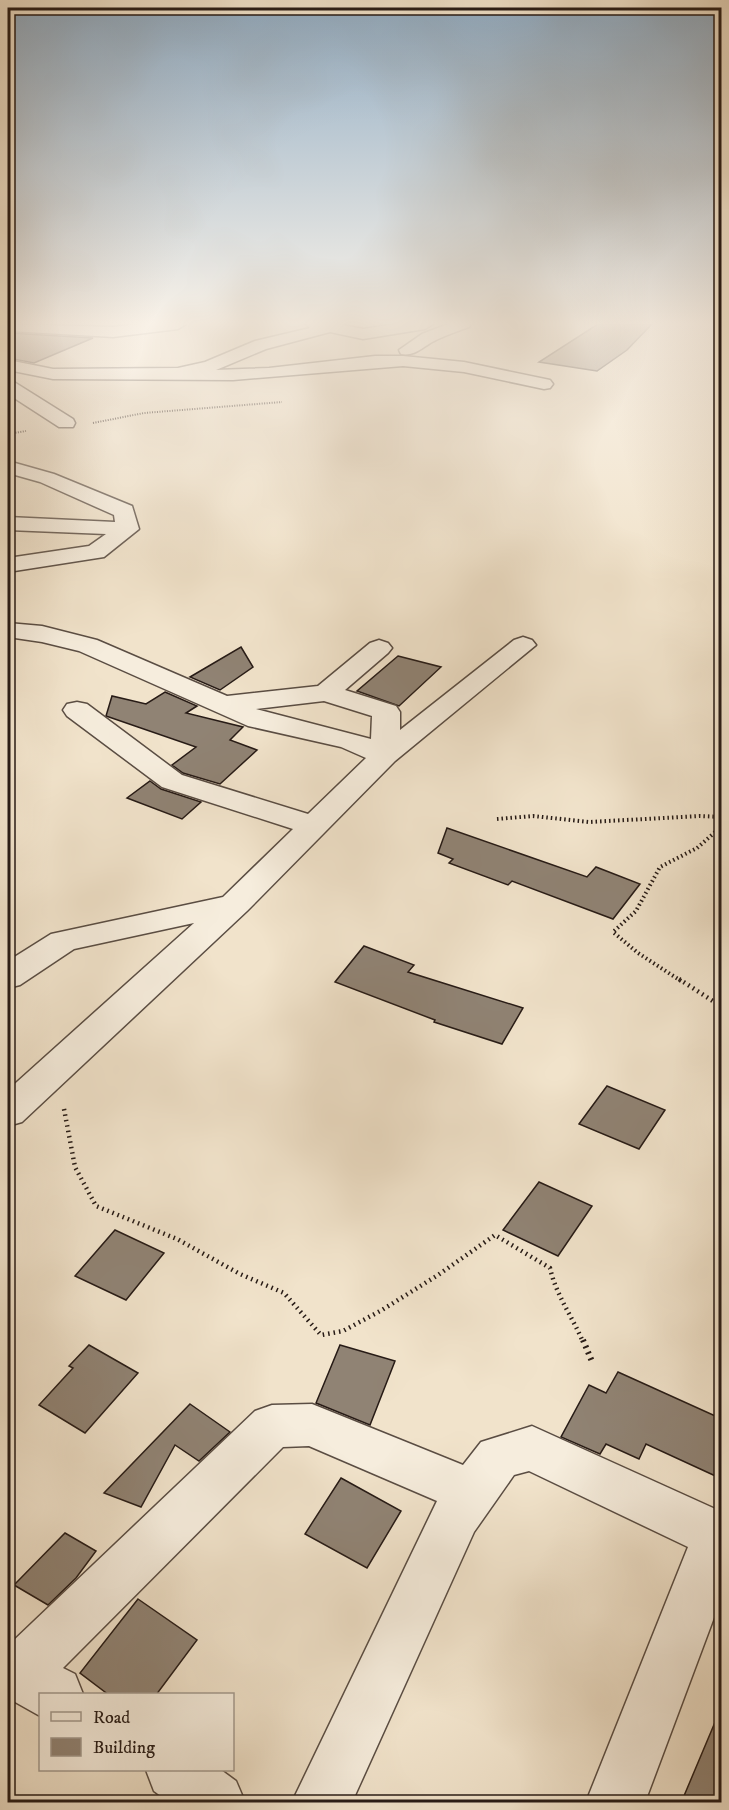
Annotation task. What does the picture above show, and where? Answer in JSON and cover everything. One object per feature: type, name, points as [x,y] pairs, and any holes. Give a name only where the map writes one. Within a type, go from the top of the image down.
[{"type":"street","points":[[43,408],[66,423]]},
{"type":"street","points":[[8,467],[47,478],[124,511],[128,529]]},
{"type":"street","points":[[8,524],[128,529]]},
{"type":"street","points":[[8,564],[96,552],[128,529]]},
{"type":"street","points":[[8,630],[42,634],[88,645],[258,720],[350,741],[386,755]]},
{"type":"street","points":[[8,1112],[235,904],[386,755],[523,645]]},
{"type":"street","points":[[326,693],[379,648]]},
{"type":"street","points":[[221,705],[326,693],[386,712],[386,755]]},
{"type":"street","points":[[77,710],[172,781],[314,826]]},
{"type":"street","points":[[8,977],[63,941],[235,904]]},
{"type":"street","points":[[27,1679],[272,1426],[312,1425],[473,1493]]},
{"type":"street","points":[[322,1803],[456,1515],[498,1458],[532,1448],[718,1536],[616,1803]]},
{"type":"street","points":[[176,1771],[215,1803]]},
{"type":"path","points":[[8,434],[66,423],[102,422],[136,414],[187,408]]},
{"type":"path","points":[[497,819],[533,816],[589,822],[700,816],[722,817]]},
{"type":"path","points":[[722,826],[697,848],[660,867],[636,911],[613,932],[638,953],[722,1007]]},
{"type":"path","points":[[42,1081],[55,1091],[64,1109],[75,1167],[96,1206],[128,1221],[177,1239],[240,1274],[284,1293],[321,1335],[343,1331],[382,1310],[438,1275],[495,1235],[550,1268],[555,1289],[574,1320],[594,1364]]},
{"type":"building","points":[[241,647],[253,667],[220,690],[190,677]]},
{"type":"building","points":[[398,656],[441,667],[399,706],[357,691]]},
{"type":"building","points":[[165,692],[197,706],[186,713],[243,727],[230,740],[257,750],[220,784],[183,773],[172,765],[196,747],[106,716],[112,696],[146,704]]},
{"type":"building","points":[[150,781],[161,789],[201,802],[182,819],[127,798]]},
{"type":"building","points":[[447,828],[587,877],[596,867],[640,884],[613,919],[512,881],[508,885],[449,863],[453,859],[438,853]]},
{"type":"building","points":[[364,946],[414,965],[408,972],[523,1008],[502,1044],[434,1022],[435,1020],[335,982]]},
{"type":"building","points":[[607,1086],[665,1110],[639,1149],[579,1124]]},
{"type":"building","points":[[539,1182],[592,1206],[558,1256],[503,1230]]},
{"type":"building","points":[[115,1230],[164,1253],[126,1300],[75,1276]]},
{"type":"building","points":[[89,1345],[138,1373],[85,1433],[39,1405],[73,1368],[69,1366]]},
{"type":"building","points":[[340,1345],[395,1361],[370,1425],[316,1403]]},
{"type":"building","points":[[618,1372],[722,1419],[722,1479],[646,1444],[639,1459],[606,1444],[600,1454],[561,1437],[589,1385],[606,1393]]},
{"type":"building","points":[[190,1404],[230,1432],[199,1461],[175,1445],[141,1507],[104,1493]]},
{"type":"building","points":[[341,1478],[401,1511],[367,1568],[305,1534]]},
{"type":"building","points":[[65,1533],[96,1551],[76,1578],[48,1605],[14,1585]]},
{"type":"building","points":[[138,1599],[197,1640],[157,1693],[106,1693],[80,1673]]},
{"type":"building","points":[[721,1708],[722,1803],[681,1803]]}]
